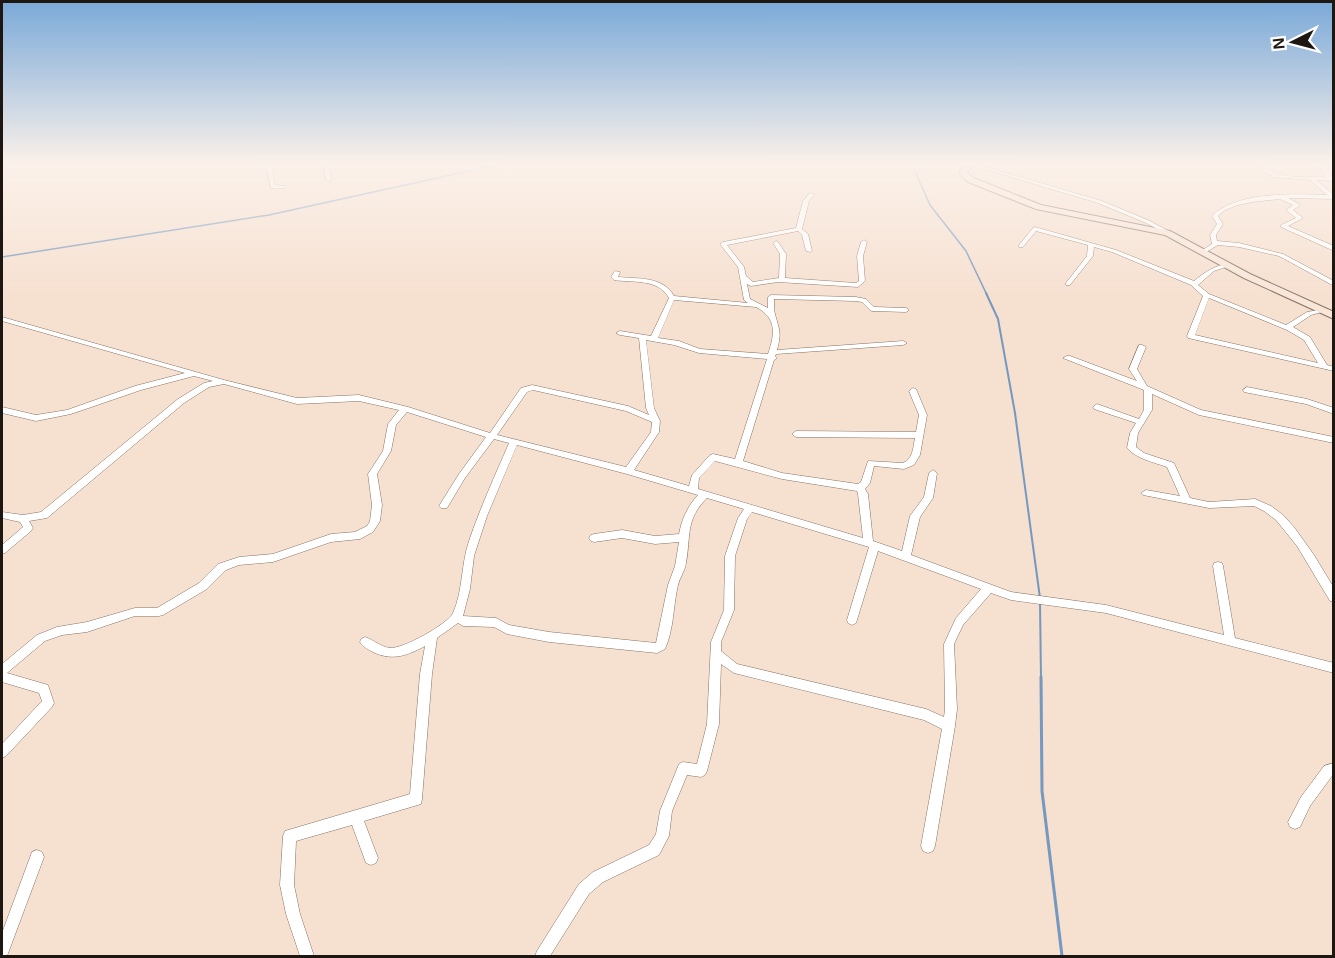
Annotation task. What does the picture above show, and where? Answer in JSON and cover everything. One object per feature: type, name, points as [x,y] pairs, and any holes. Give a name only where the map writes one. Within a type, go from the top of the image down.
[{"type":"street","points":[[798,230],[804,210]]},
{"type":"street","points":[[1054,210],[1130,223],[1171,234]]},
{"type":"street","points":[[1117,210],[1155,225],[1227,265],[1334,314]]},
{"type":"street","points":[[1214,243],[1213,235],[1220,224],[1215,216],[1219,210]]},
{"type":"street","points":[[1289,210],[1300,218],[1283,226],[1334,249]]},
{"type":"street","points":[[738,463],[750,419],[774,355],[776,326],[767,310],[747,300],[744,277],[738,261],[724,243],[798,230],[805,234],[809,250]]},
{"type":"street","points":[[1021,246],[1035,230],[1114,251],[1193,284],[1208,295],[1289,328],[1307,339],[1323,365]]},
{"type":"street","points":[[744,277],[751,284],[782,281],[858,285],[862,281],[860,256],[864,242]]},
{"type":"street","points":[[776,243],[783,254],[782,281]]},
{"type":"street","points":[[1204,251],[1214,243],[1239,245],[1281,255],[1334,284]]},
{"type":"street","points":[[1068,284],[1090,256],[1091,245]]},
{"type":"street","points":[[1193,284],[1212,270],[1227,265]]},
{"type":"street","points":[[617,272],[614,277],[616,279],[663,286],[672,298],[767,310]]},
{"type":"street","points":[[767,284],[771,297],[767,310]]},
{"type":"street","points":[[1208,295],[1191,336],[1334,369]]},
{"type":"street","points":[[771,297],[856,299],[864,300],[872,309],[906,310]]},
{"type":"street","points":[[654,338],[672,298]]},
{"type":"street","points":[[1289,328],[1309,313],[1322,309]]},
{"type":"street","points":[[2,320],[297,401],[359,398],[405,409],[493,437],[628,471],[872,544],[906,555],[988,589],[1040,601],[1106,609],[1334,668]]},
{"type":"street","points":[[620,333],[654,338],[699,351],[774,355],[903,344]]},
{"type":"street","points":[[628,471],[655,432],[656,421],[650,408],[642,337]]},
{"type":"street","points":[[1142,347],[1132,369],[1146,388],[1148,410],[1130,441],[1131,448],[1142,455],[1171,465],[1186,501]]},
{"type":"street","points":[[1067,358],[1214,416],[1334,440]]},
{"type":"street","points":[[2,410],[36,418],[68,412],[138,388],[195,374]]},
{"type":"street","points":[[2,515],[23,519],[44,515],[181,401],[207,385],[224,382]]},
{"type":"street","points":[[444,506],[469,464],[493,437],[524,390],[532,387],[589,399],[645,414],[656,421]]},
{"type":"street","points":[[1247,390],[1307,402],[1334,411]]},
{"type":"street","points":[[860,488],[865,483],[871,463],[904,466],[911,463],[916,455],[923,415],[914,391]]},
{"type":"street","points":[[1097,407],[1140,422]]},
{"type":"street","points":[[2,671],[41,638],[61,630],[87,627],[135,612],[159,612],[203,586],[222,567],[239,561],[291,554],[331,538],[357,536],[370,529],[375,522],[377,505],[372,474],[387,452],[392,424],[405,409]]},
{"type":"street","points":[[795,434],[918,435]]},
{"type":"street","points":[[365,642],[383,654],[401,654],[457,618],[465,589],[470,556],[482,516],[514,442]]},
{"type":"street","points":[[693,490],[695,477],[713,457],[782,476],[860,488]]},
{"type":"street","points":[[906,555],[915,516],[928,498],[933,473]]},
{"type":"street","points":[[852,620],[872,544],[860,488]]},
{"type":"street","points":[[1146,493],[1215,505],[1255,502],[1268,508],[1304,548],[1334,598]]},
{"type":"street","points":[[457,618],[463,621],[496,623],[507,629],[549,637],[657,648],[661,646],[670,614],[673,586],[681,564],[682,538],[690,509],[705,495]]},
{"type":"street","points":[[542,957],[584,889],[598,876],[654,850],[658,845],[666,811],[683,768],[701,771],[713,723],[716,642],[729,610],[730,556],[743,518],[750,508]]},
{"type":"street","points":[[2,550],[28,528],[23,519]]},
{"type":"street","points":[[594,538],[622,534],[655,540],[682,538]]},
{"type":"street","points":[[1218,566],[1230,641]]},
{"type":"street","points":[[928,846],[951,709],[948,675],[951,635],[988,589]]},
{"type":"street","points":[[307,957],[293,914],[287,885],[290,836],[416,799],[426,674],[432,636]]},
{"type":"street","points":[[717,654],[734,668],[746,672],[926,715],[949,726]]},
{"type":"street","points":[[2,677],[44,689],[48,703],[2,752]]},
{"type":"street","points":[[1295,822],[1304,800],[1314,792],[1328,770],[1334,769]]},
{"type":"street","points":[[356,817],[371,858]]},
{"type":"street","points":[[2,951],[37,857]]},
{"type":"waterway","points":[[2,257],[293,210]]},
{"type":"waterway","points":[[934,210],[966,251],[987,295]]},
{"type":"waterway","points":[[986,293],[998,319],[1015,413],[1040,598]]},
{"type":"waterway","points":[[1040,603],[1041,679]]},
{"type":"waterway","points":[[1041,677],[1042,791],[1062,956]]}]
